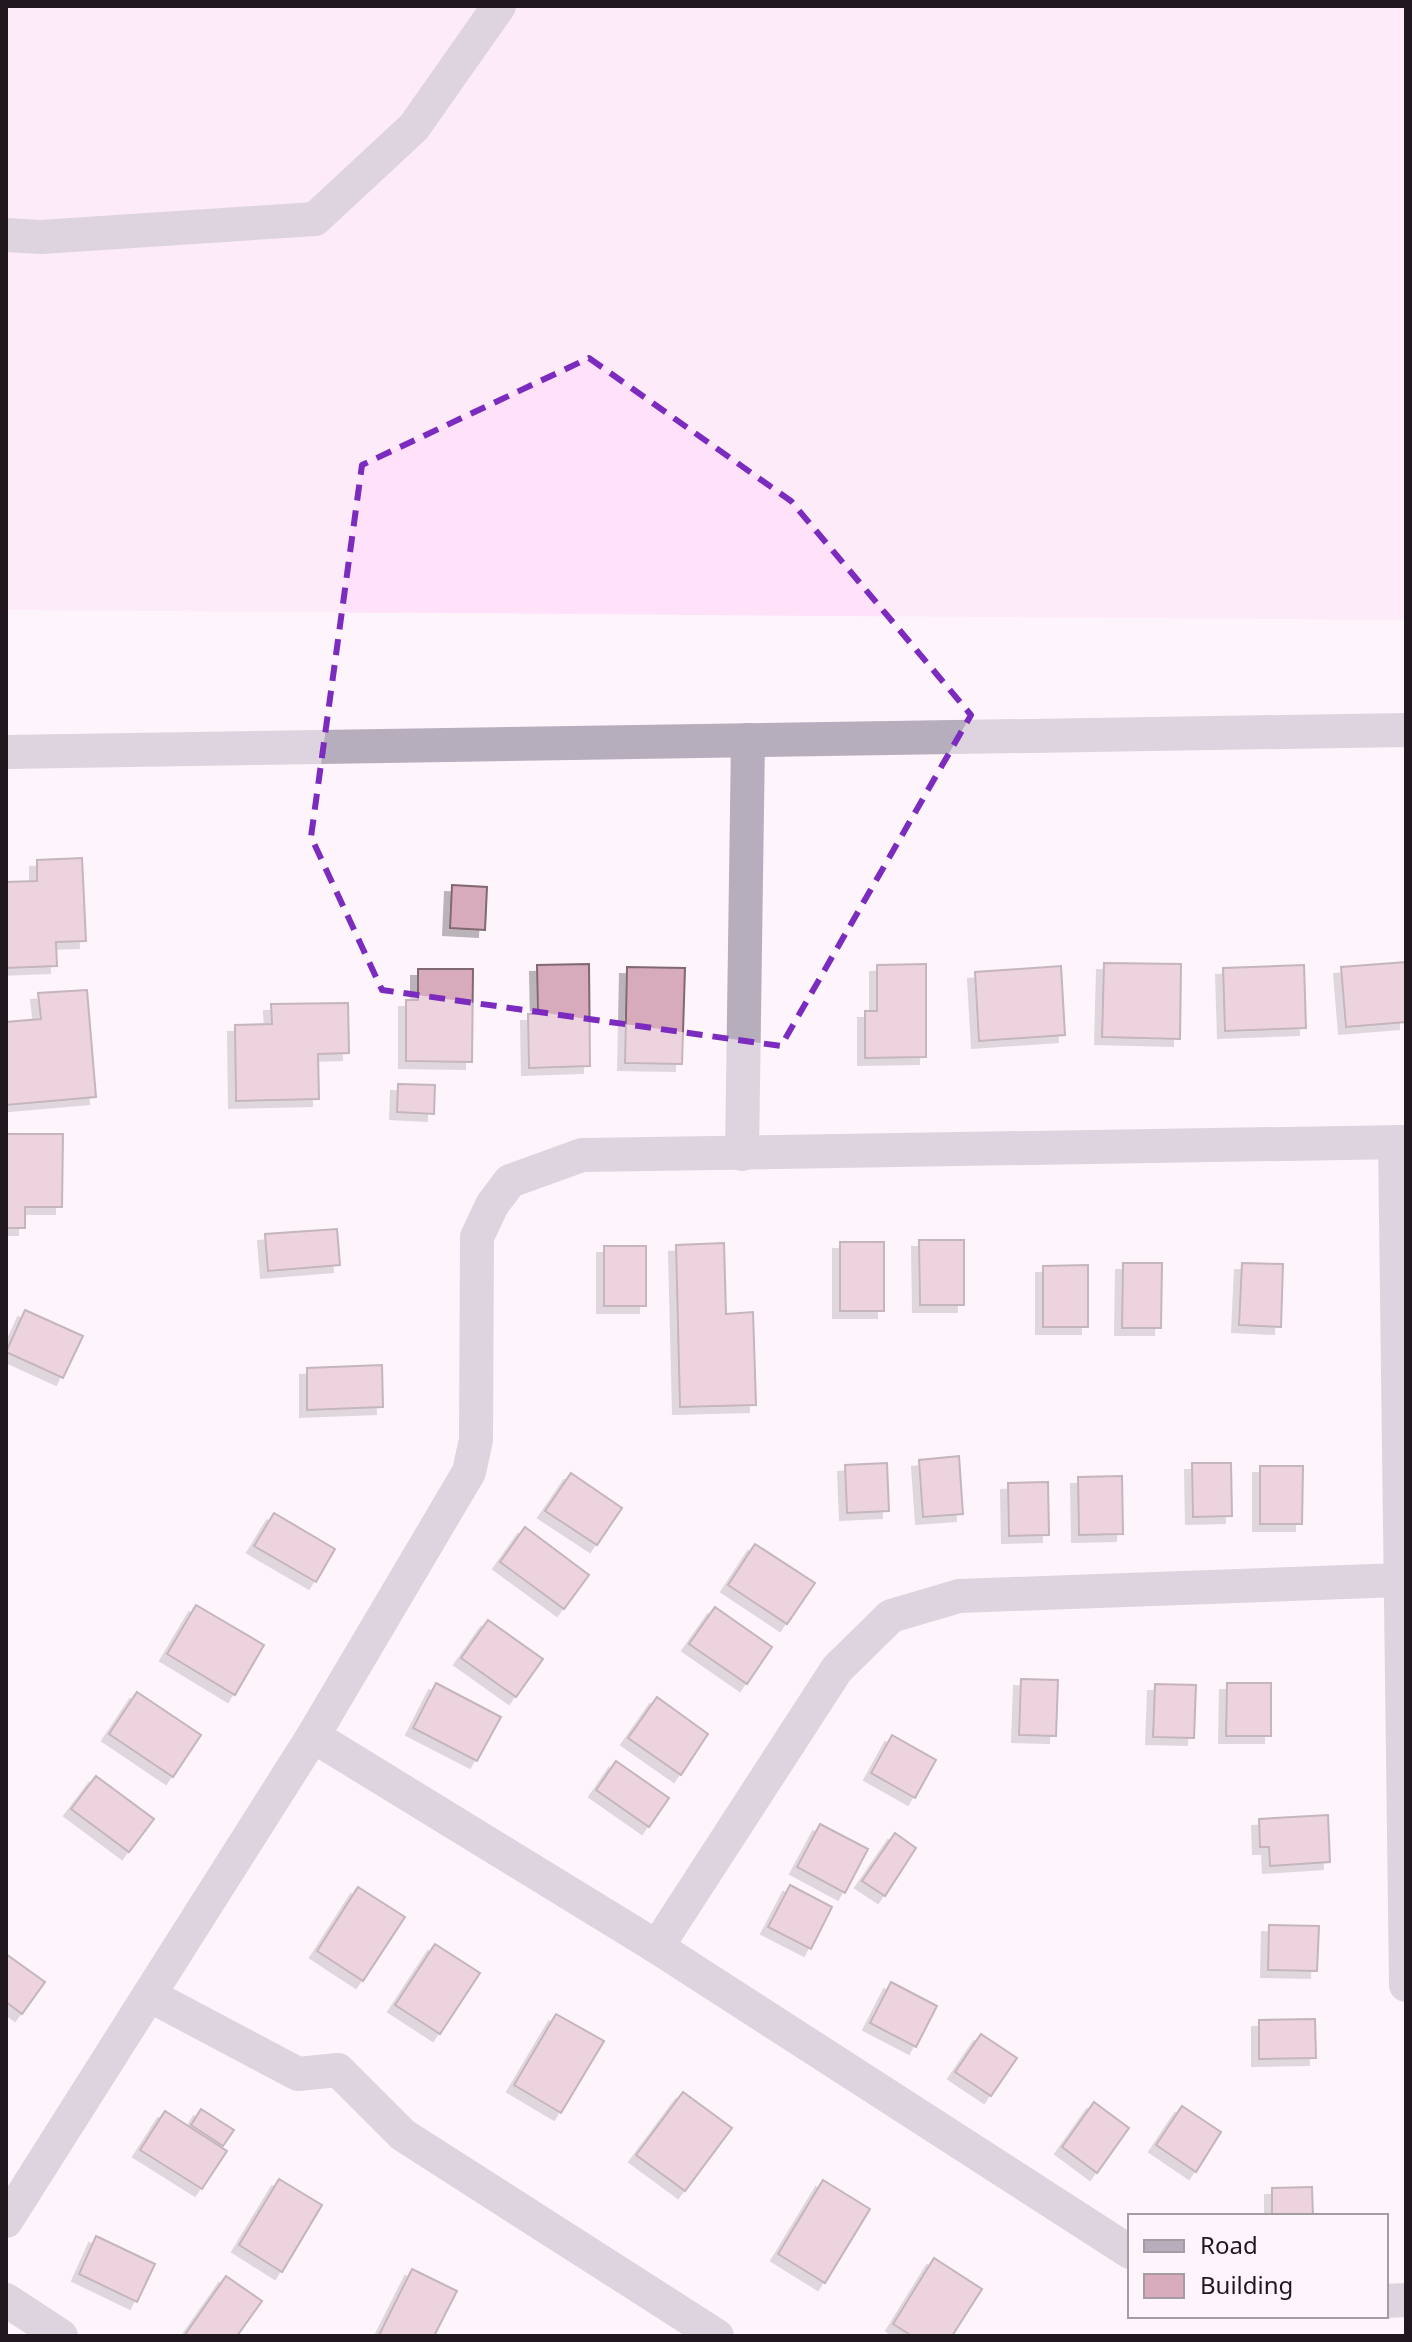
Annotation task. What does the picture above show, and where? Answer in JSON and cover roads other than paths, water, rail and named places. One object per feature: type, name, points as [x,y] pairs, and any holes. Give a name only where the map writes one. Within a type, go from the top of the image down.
[{"type":"street","points":[[6,235],[41,237],[315,219],[414,127],[499,6]]},
{"type":"street","points":[[6,752],[1406,730]]},
{"type":"street","points":[[742,1154],[748,740]]},
{"type":"street","points":[[6,2221],[313,1736],[469,1472],[476,1440],[477,1237],[492,1205],[510,1181],[582,1155],[1400,1142],[1400,1580],[1406,1985]]},
{"type":"street","points":[[657,1947],[837,1669],[891,1616],[959,1596],[1400,1580]]},
{"type":"street","points":[[313,1736],[657,1947],[1128,2251]]},
{"type":"street","points":[[149,1995],[298,2074],[338,2070],[403,2135],[717,2336]]},
{"type":"street","points":[[6,2300],[61,2336]]}]
